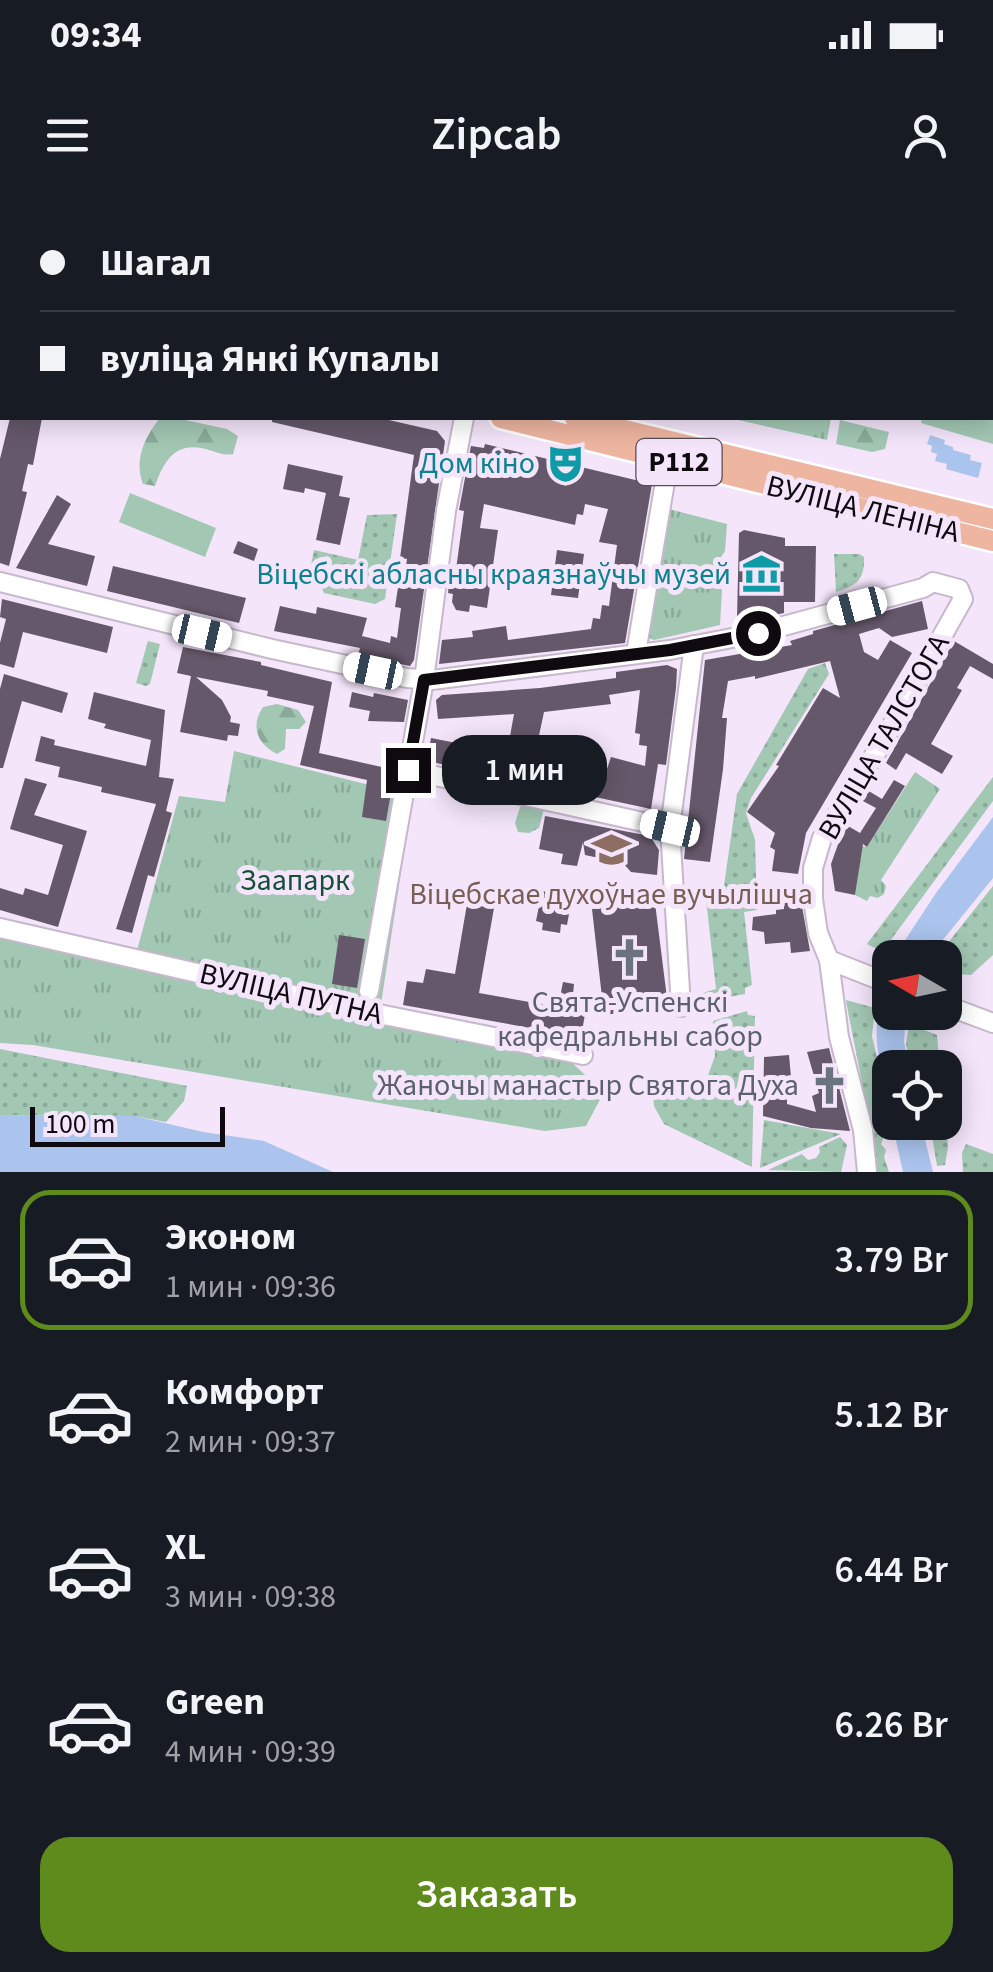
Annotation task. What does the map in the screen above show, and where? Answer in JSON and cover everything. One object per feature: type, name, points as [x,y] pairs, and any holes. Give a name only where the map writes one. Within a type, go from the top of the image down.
[{"type":"main road","name":"ВУЛІЦА ЛЕНІНА","points":[[511,420],[993,519]]},
{"type":"main road","name":"ВУЛІЦА ЛЕНІНА","points":[[582,420],[993,541]]},
{"type":"street","points":[[369,991],[424,680],[446,511],[464,420]]},
{"type":"street","points":[[636,654],[666,476]]},
{"type":"street","points":[[0,582],[272,649],[424,680],[694,645],[670,828],[681,1008]]},
{"type":"street","name":"ВУЛІЦА ТАЛСТОГА","points":[[694,645],[785,626],[934,582],[959,589],[963,598],[882,743],[822,838],[813,868],[818,933],[835,963],[840,1038],[863,1130],[867,1172]]},
{"type":"street","points":[[408,770],[670,828]]},
{"type":"street","name":"ВУЛІЦА ПУТНА","points":[[0,928],[364,1011],[583,1055]]},
{"type":"street","points":[[835,963],[872,977]]},
{"type":"street","points":[[962,1011],[992,1021]]},
{"type":"green space","points":[[158,420],[185,420],[227,429],[238,436],[233,454],[191,447],[176,452],[155,486],[143,484],[140,475],[145,442]]},
{"type":"green space","points":[[738,420],[831,420],[827,440]]},
{"type":"green space","points":[[840,420],[889,432],[885,449],[872,452],[836,444]]},
{"type":"green space","points":[[993,420],[993,444],[921,423]]},
{"type":"green space","points":[[130,493],[216,528],[205,557],[119,522]]},
{"type":"green space","points":[[657,506],[727,524],[725,551],[712,571],[722,590],[720,625],[654,640],[635,633]]},
{"type":"green space","points":[[397,514],[385,599],[375,604],[324,593],[311,565],[314,550],[358,560],[367,515]]},
{"type":"green space","points":[[834,554],[864,557],[858,581],[836,592]]},
{"type":"green space","points":[[148,641],[160,644],[150,684],[146,686],[136,683]]},
{"type":"green space","points":[[825,663],[829,674],[751,798],[746,813],[755,840],[757,910],[744,912],[752,985],[745,988],[745,994],[689,1004],[688,997],[716,989],[705,890],[724,886],[737,794],[808,669]]},
{"type":"green space","points":[[277,704],[298,710],[306,722],[299,729],[286,729],[285,749],[277,754],[260,740],[256,728],[263,707]]},
{"type":"green space","name":"Заапарк","points":[[234,751],[397,792],[391,829],[407,832],[381,1004],[136,954],[179,796],[225,802]]},
{"type":"green space","points":[[915,772],[940,789],[881,880],[886,886],[884,894],[878,898],[870,896],[867,901],[855,895],[862,846],[867,847]]},
{"type":"green space","points":[[993,777],[993,801],[891,940],[872,940],[872,947],[867,944]]},
{"type":"green space","points":[[530,802],[541,804],[544,809],[539,828],[529,833],[518,832],[515,823],[520,807]]},
{"type":"green space","points":[[993,886],[993,955],[971,975],[962,974],[962,940],[950,940]]},
{"type":"green space","points":[[0,932],[571,1062],[604,1092],[586,1126],[545,1131],[33,1045],[0,1043]]},
{"type":"green space","points":[[846,1000],[872,1007],[875,1050],[872,1050],[872,1140],[883,1140],[889,1172],[874,1172]]},
{"type":"green space","points":[[747,1011],[755,1016],[752,1167],[664,1124],[654,1106],[651,1079],[655,1075],[670,1090],[682,1094],[703,1089],[715,1056],[713,1021]]},
{"type":"green space","points":[[908,1030],[924,1030],[937,1035],[938,1050],[907,1050]]},
{"type":"green space","points":[[0,1049],[187,1086],[184,1101],[166,1122],[135,1116],[0,1115]]},
{"type":"green space","points":[[764,1120],[841,1134],[760,1168]]},
{"type":"green space","points":[[840,1137],[847,1145],[841,1172],[768,1170],[802,1154],[808,1160],[816,1158],[819,1147]]},
{"type":"green space","points":[[933,1140],[947,1140],[945,1165],[937,1166]]},
{"type":"green space","points":[[966,1144],[993,1154],[993,1172],[963,1172],[962,1153]]},
{"type":"water","points":[[930,435],[945,440],[944,444],[953,450],[971,455],[970,460],[982,463],[978,478],[946,469],[947,464],[935,461],[937,454],[927,444]]},
{"type":"water","points":[[993,817],[993,878],[943,940],[905,940]]},
{"type":"water","points":[[877,1030],[905,1030],[906,1050],[878,1050]]},
{"type":"water","points":[[0,1115],[135,1116],[264,1141],[333,1172],[0,1172]]},
{"type":"water","points":[[896,1140],[925,1140],[933,1172],[903,1172]]},
{"type":"building","points":[[10,420],[42,420],[33,465],[28,464],[22,491],[27,492],[9,566],[0,563],[0,459]]},
{"type":"building","points":[[389,420],[437,431],[445,441],[414,660],[410,666],[358,655],[360,648],[274,631],[280,606],[316,614],[317,607],[367,618],[362,636],[390,643],[391,636],[397,638],[401,608],[395,607],[407,559],[400,558],[414,455],[272,422]]},
{"type":"building","points":[[485,444],[652,484],[625,643],[439,664],[442,640],[473,637],[472,631],[506,626],[508,640],[591,629],[593,618],[600,619],[602,605],[609,606],[617,545],[599,542],[608,509],[585,504],[575,525],[484,504],[480,528],[498,530],[487,608],[470,605],[469,612],[456,610],[453,594],[448,593],[449,583],[454,584],[464,511],[459,510],[471,446],[484,448]]},
{"type":"building","points":[[288,464],[343,476],[339,496],[350,498],[340,545],[316,540],[326,493],[305,488],[304,493],[283,489]]},
{"type":"building","points":[[57,495],[71,504],[48,544],[95,556],[87,586],[16,568]]},
{"type":"building","name":"Віцебскі абласны краязнаўчы музей","points":[[744,530],[785,538],[785,546],[816,546],[815,602],[784,602],[784,613],[741,622],[737,618],[739,533]]},
{"type":"building","points":[[238,541],[258,549],[254,561],[233,553]]},
{"type":"building","points":[[557,550],[584,554],[578,598],[551,595]]},
{"type":"building","points":[[113,566],[246,598],[239,623],[107,591]]},
{"type":"building","points":[[2,599],[113,627],[107,653],[23,632],[14,668],[0,664],[6,619],[0,617]]},
{"type":"building","points":[[922,601],[928,629],[892,637],[879,628],[859,634],[864,652],[878,660],[890,640],[912,653],[806,833],[798,874],[772,871],[775,850],[770,847],[775,833],[747,812],[779,766],[776,765],[823,688],[840,698],[830,661],[755,679],[728,681],[722,718],[727,718],[723,769],[710,862],[684,859],[705,660],[792,645],[790,641],[813,631]]},
{"type":"building","points":[[954,641],[993,664],[993,679],[970,666],[957,688],[962,690],[931,744],[953,756],[942,774],[906,753],[896,770],[886,763]]},
{"type":"building","points":[[183,647],[261,662],[332,682],[319,753],[395,770],[386,821],[362,817],[367,780],[300,765],[314,706],[267,696],[268,691],[196,677],[222,700],[230,722],[240,724],[238,736],[228,735],[227,741],[180,732],[191,676],[177,673]]},
{"type":"building","points":[[667,665],[677,669],[666,765],[658,764],[651,809],[427,761],[431,738],[507,753],[514,714],[438,719],[436,700],[442,695],[616,678],[616,672]],"holes":[[[640,690],[635,733],[640,734],[639,745],[647,746],[645,766],[611,757],[605,775],[534,759],[544,712],[611,704],[609,695]]]},
{"type":"building","points":[[4,674],[68,693],[62,713],[22,701],[0,768],[0,689]]},
{"type":"building","points":[[94,692],[165,710],[159,777],[174,779],[166,811],[172,813],[154,877],[148,875],[132,933],[116,929],[156,804],[101,792],[102,787],[58,777],[60,767],[35,761],[41,736],[55,740],[54,745],[146,766],[151,740],[104,728],[106,724],[88,719]]},
{"type":"building","points":[[352,692],[408,700],[404,722],[368,721],[370,711],[349,707]]},
{"type":"building","points":[[25,778],[47,784],[34,815],[87,831],[58,927],[0,910],[0,888],[23,895],[25,888],[48,895],[63,845],[10,829]]},
{"type":"building","points":[[894,780],[905,786],[867,847],[863,844],[855,895],[835,891],[831,864],[841,836],[848,826],[860,833],[876,808],[861,800],[867,790],[882,799]]},
{"type":"building","name":"Віцебскае духоўнае вучылішча","points":[[545,816],[650,836],[659,850],[657,875],[631,872],[623,863],[585,855],[583,842],[577,866],[561,864],[563,854],[539,849]]},
{"type":"building","points":[[542,891],[572,897],[567,925],[561,924],[560,933],[542,930],[543,923],[536,921]]},
{"type":"building","name":"Свята-Успенскі кафедральны сабор","points":[[621,892],[643,904],[655,903],[668,1006],[604,1015],[592,909],[602,908]]},
{"type":"building","points":[[801,901],[810,951],[791,953],[790,942],[765,944],[764,932],[752,930],[753,917],[776,914],[776,910],[784,909],[784,903]]},
{"type":"building","points":[[467,904],[494,908],[479,993],[558,1007],[563,982],[574,984],[573,994],[588,997],[581,1037],[403,1005],[407,981],[423,983],[426,969],[455,974]]},
{"type":"building","points":[[339,935],[365,939],[357,988],[332,984]]},
{"type":"building","name":"Жаночы манастыр Святога Духа","points":[[829,1048],[850,1131],[811,1128],[763,1116],[764,1057],[789,1055],[787,1104],[816,1112],[812,1096],[819,1093],[807,1052]]},
{"type":"place","name":"Дом кіно","points":[[565,463]]},
{"type":"place","name":"Віцебскі абласны краязнаўчы музей","points":[[761,574]]},
{"type":"place","name":"Віцебскае духоўнае вучылішча","points":[[611,850]]},
{"type":"place","name":"Свята-Успенскі кафедральны сабор","points":[[630,958]]},
{"type":"place","name":"Жаночы манастыр Святога Духа","points":[[829,1085]]},
{"type":"route","points":[[408,770],[424,680],[670,650],[758,633]]}]
